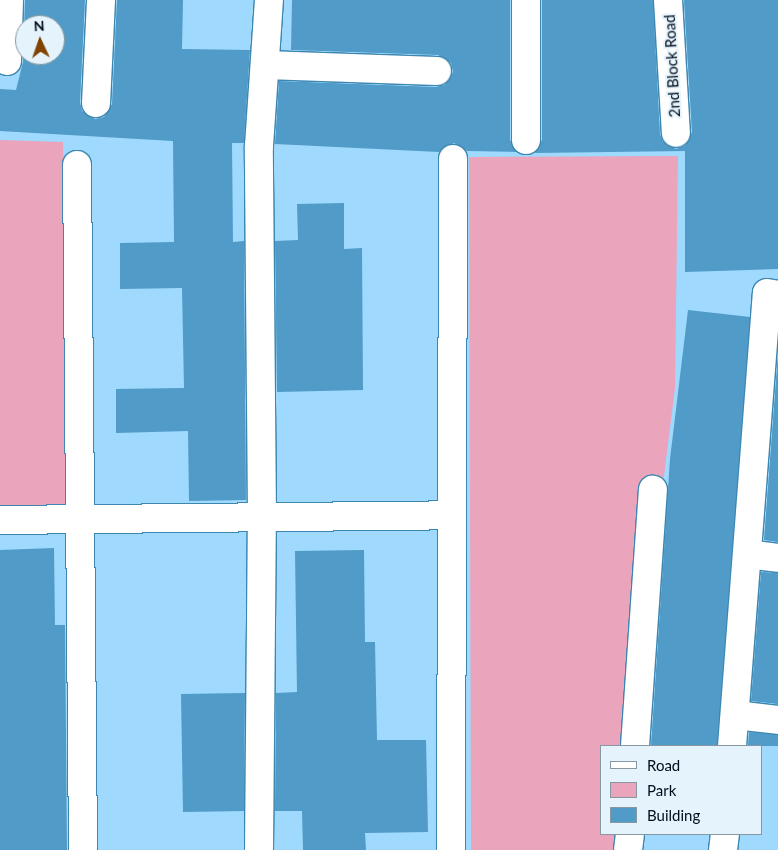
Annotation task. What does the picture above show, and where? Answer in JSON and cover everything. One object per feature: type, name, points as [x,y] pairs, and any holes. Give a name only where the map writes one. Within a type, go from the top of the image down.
[{"type":"street","points":[[7,62],[9,0]]},
{"type":"street","points":[[96,103],[101,0]]},
{"type":"street","points":[[259,850],[262,516],[259,146],[269,0]]},
{"type":"street","points":[[526,0],[526,140]]},
{"type":"street","name":"2nd Block Road","points":[[668,0],[676,133]]},
{"type":"street","points":[[265,66],[437,71]]},
{"type":"street","points":[[451,850],[453,159]]},
{"type":"street","points":[[77,165],[83,850]]},
{"type":"street","points":[[732,745],[747,554],[769,390],[767,293],[778,295]]},
{"type":"street","points":[[635,745],[652,490]]},
{"type":"street","points":[[0,520],[452,515]]},
{"type":"street","points":[[747,554],[778,558]]},
{"type":"street","points":[[735,715],[778,720]]},
{"type":"street","points":[[628,850],[630,835]]},
{"type":"street","points":[[723,850],[725,835]]},
{"type":"green space","points":[[0,140],[63,142],[68,508],[0,508]]},
{"type":"green space","points":[[678,156],[675,388],[630,745],[600,745],[600,835],[619,835],[617,850],[471,850],[469,157]]},
{"type":"building","points":[[25,0],[85,0],[80,102],[82,111],[95,119],[104,117],[112,104],[117,0],[183,0],[182,49],[250,50],[244,143],[232,143],[233,242],[244,241],[246,500],[189,501],[188,431],[116,433],[116,389],[184,388],[182,288],[120,289],[120,243],[174,242],[173,141],[0,131],[0,89],[16,90],[22,65],[65,65],[65,15],[25,15]]},
{"type":"building","points":[[292,0],[510,0],[510,140],[517,152],[467,151],[454,143],[439,152],[275,144],[279,81],[436,87],[445,85],[453,72],[451,63],[438,55],[291,50]]},
{"type":"building","points":[[542,0],[653,0],[660,134],[663,142],[676,149],[685,146],[692,132],[684,0],[778,0],[778,269],[685,272],[685,151],[535,153],[542,140]]},
{"type":"building","points":[[344,203],[344,249],[362,248],[363,390],[277,392],[275,241],[298,240],[297,204]]},
{"type":"building","points":[[688,310],[750,317],[717,745],[651,745],[670,459]]},
{"type":"building","points":[[778,353],[778,542],[764,540]]},
{"type":"building","points":[[54,548],[55,625],[65,625],[67,850],[0,850],[0,550]]},
{"type":"building","points":[[364,550],[365,642],[375,642],[377,740],[426,740],[428,832],[365,833],[366,850],[303,850],[302,811],[275,811],[276,693],[297,692],[295,551]]},
{"type":"building","points":[[761,572],[778,573],[778,704],[751,701]]},
{"type":"building","points":[[245,693],[244,811],[183,812],[181,694]]},
{"type":"building","points":[[749,732],[778,735],[778,746],[748,745]]}]
